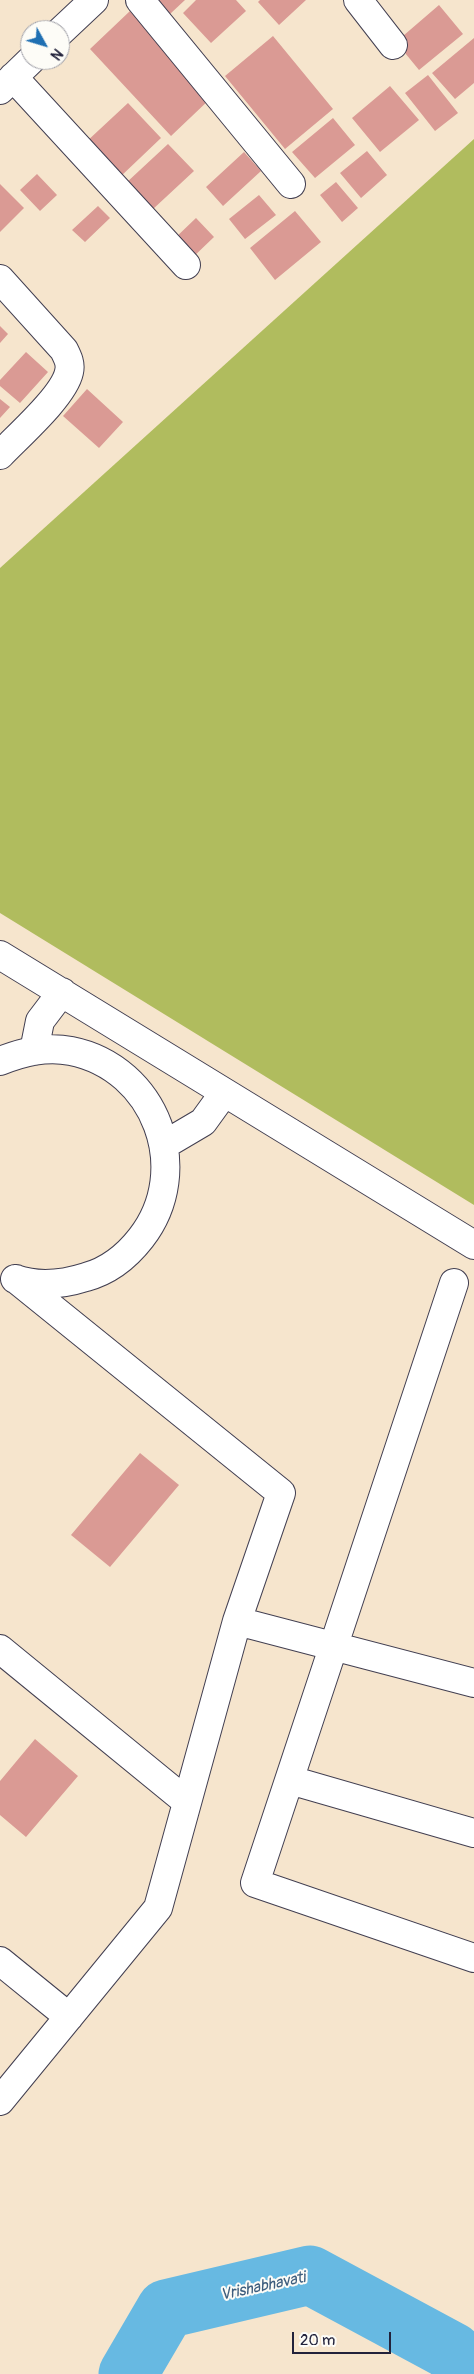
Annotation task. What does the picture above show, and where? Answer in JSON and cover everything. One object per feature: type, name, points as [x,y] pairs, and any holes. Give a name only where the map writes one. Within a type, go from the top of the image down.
[{"type":"street","points":[[70,23],[94,0]]},
{"type":"street","points":[[140,0],[291,184]]},
{"type":"street","points":[[358,0],[393,44]]},
{"type":"street","points":[[15,76],[186,266]]},
{"type":"street","points":[[0,279],[64,350],[70,363],[69,373],[62,390],[0,454]]},
{"type":"street","points":[[0,954],[474,1245]]},
{"type":"street","points":[[34,1051],[40,1022],[62,992]]},
{"type":"street","points":[[0,1060],[34,1051],[70,1051],[94,1058],[116,1070],[135,1086],[151,1107],[161,1130],[166,1180],[160,1204],[149,1228],[134,1247],[115,1263],[93,1275],[70,1282],[45,1284],[8,1276]]},
{"type":"street","points":[[164,1145],[203,1122],[224,1093]]},
{"type":"street","points":[[0,2101],[158,1908],[237,1621],[281,1493],[8,1276]]},
{"type":"street","points":[[454,1283],[255,1883],[474,1958]]},
{"type":"street","points":[[237,1621],[474,1683]]},
{"type":"street","points":[[0,1649],[187,1802]]},
{"type":"street","points":[[290,1780],[474,1833]]},
{"type":"street","points":[[0,1961],[69,2017]]},
{"type":"green space","points":[[474,139],[474,1205],[0,913],[0,568]]},
{"type":"building","points":[[157,0],[185,0],[170,14]]},
{"type":"building","points":[[196,0],[236,0],[246,11],[211,43],[183,13]]},
{"type":"building","points":[[260,0],[306,0],[279,25],[258,2]]},
{"type":"building","points":[[439,5],[463,34],[419,70],[396,42]]},
{"type":"building","points":[[130,11],[211,98],[171,136],[90,49]]},
{"type":"building","points":[[273,36],[333,109],[285,149],[225,76]]},
{"type":"building","points":[[474,38],[474,83],[455,99],[432,73]]},
{"type":"building","points":[[428,75],[458,113],[435,131],[405,93]]},
{"type":"building","points":[[390,86],[419,120],[380,152],[352,118]]},
{"type":"building","points":[[128,103],[161,138],[119,178],[85,143]]},
{"type":"building","points":[[333,118],[355,145],[315,178],[292,152]]},
{"type":"building","points":[[168,144],[194,171],[152,210],[126,183]]},
{"type":"building","points":[[367,151],[387,175],[361,198],[340,173]]},
{"type":"building","points":[[244,152],[261,171],[223,206],[206,187]]},
{"type":"building","points":[[37,174],[57,195],[40,211],[20,190]]},
{"type":"building","points":[[336,182],[358,208],[342,222],[320,195]]},
{"type":"building","points":[[0,184],[24,208],[0,232]]},
{"type":"building","points":[[259,195],[276,215],[245,239],[229,219]]},
{"type":"building","points":[[98,206],[110,218],[85,242],[72,230]]},
{"type":"building","points":[[295,211],[321,242],[275,280],[250,248]]},
{"type":"building","points":[[196,218],[214,237],[190,260],[172,241]]},
{"type":"building","points":[[0,326],[8,334],[0,343]]},
{"type":"building","points":[[26,352],[48,372],[20,403],[0,386],[0,380]]},
{"type":"building","points":[[87,389],[123,422],[99,448],[63,416]]},
{"type":"building","points":[[0,399],[10,407],[0,418]]},
{"type":"building","points":[[140,1453],[179,1485],[110,1567],[71,1535]]},
{"type":"building","points":[[35,1739],[78,1776],[26,1837],[0,1815],[0,1781]]},
{"type":"waterway","name":"Vrishabhavati","points":[[128,2374],[166,2309],[310,2275],[453,2352],[464,2374]]}]
